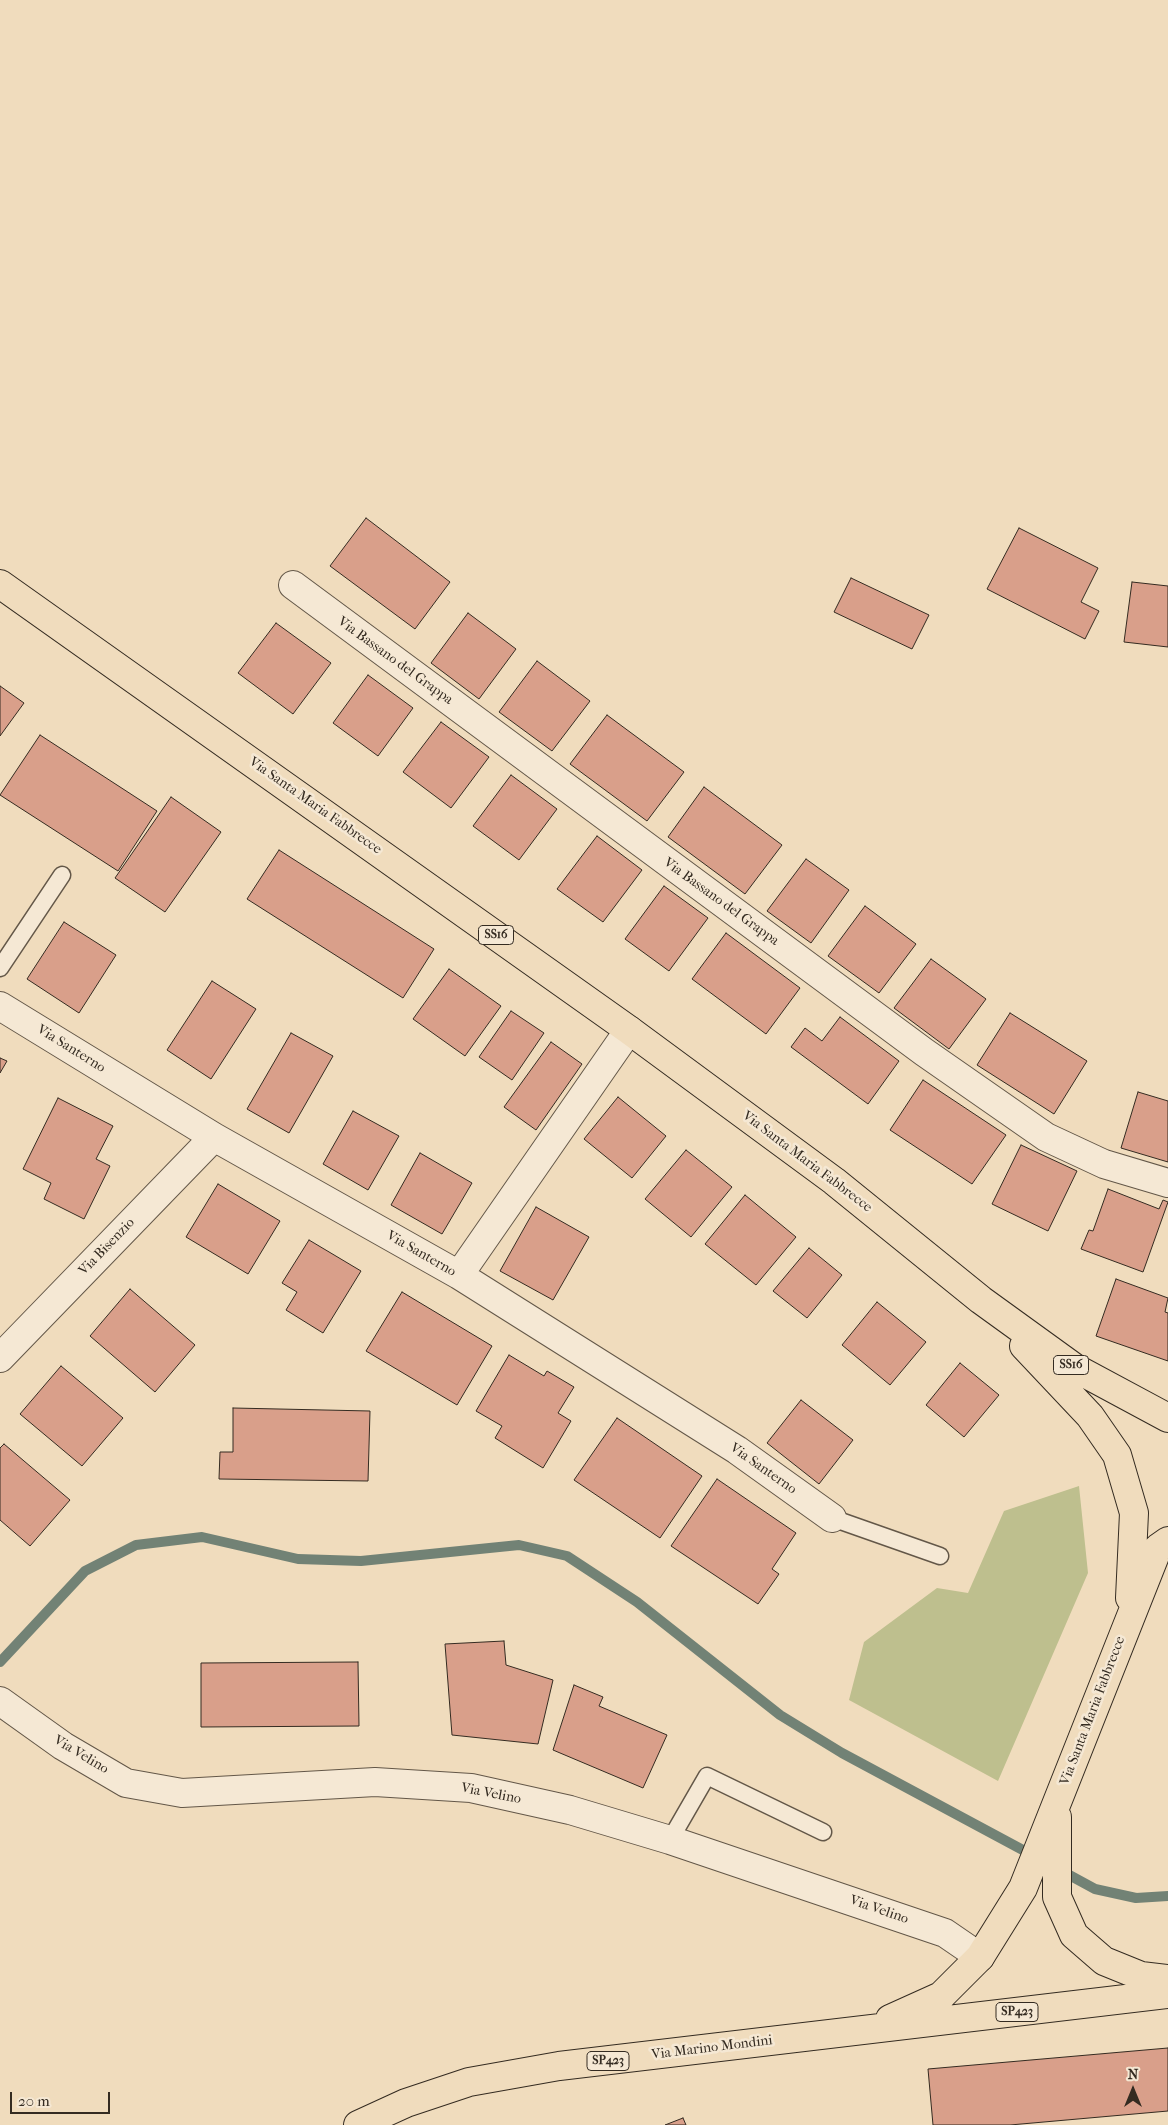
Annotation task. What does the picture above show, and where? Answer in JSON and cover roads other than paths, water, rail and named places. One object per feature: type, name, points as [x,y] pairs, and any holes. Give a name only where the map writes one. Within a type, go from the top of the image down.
[{"type":"main road","name":"Via Santa Maria Fabbrecce","points":[[0,584],[629,1030],[834,1181],[981,1300],[1075,1368],[1168,1418]]},
{"type":"main road","name":"Via Santa Maria Fabbrecce","points":[[981,1300],[1090,1416],[1117,1455],[1134,1513],[1130,1617]]},
{"type":"main road","name":"Via Santa Maria Fabbrecce","points":[[1168,1541],[1158,1548],[1057,1805],[1050,1847],[1057,1886],[1057,1897],[1074,1935],[1104,1961],[1141,1976],[1168,1979]]},
{"type":"main road","name":"Via Santa Maria Fabbrecce","points":[[866,2030],[941,1996],[980,1957],[1023,1888],[1029,1872],[1050,1847]]},
{"type":"main road","name":"SP423","points":[[866,2030],[1168,1994]]},
{"type":"main road","name":"Via Marino Mondini","points":[[358,2125],[406,2103],[468,2082],[559,2066],[866,2030]]},
{"type":"street","name":"Via Bassano del Grappa","points":[[293,585],[924,1052],[1046,1137],[1104,1164],[1168,1183]]},
{"type":"street","name":"Via Santerno","points":[[0,1006],[214,1137],[459,1275],[737,1450],[832,1518]]},
{"type":"street","points":[[459,1275],[629,1030]]},
{"type":"street","name":"Via Bisenzio","points":[[0,1358],[214,1137]]},
{"type":"street","name":"Via Velino","points":[[1,1702],[64,1746],[126,1782],[182,1793],[375,1782],[470,1788],[570,1810],[670,1840],[945,1933],[980,1957]]},
{"type":"lane","points":[[0,968],[62,875]]},
{"type":"lane","points":[[832,1518],[940,1556]]},
{"type":"lane","points":[[670,1840],[707,1776],[823,1832]]},
{"type":"waterway","points":[[0,1662],[85,1571],[136,1545],[202,1537],[298,1559],[361,1561],[519,1545],[567,1556],[637,1602],[780,1715],[842,1753],[1034,1856]]},
{"type":"waterway","points":[[1060,1870],[1095,1889],[1136,1898],[1168,1896]]}]
